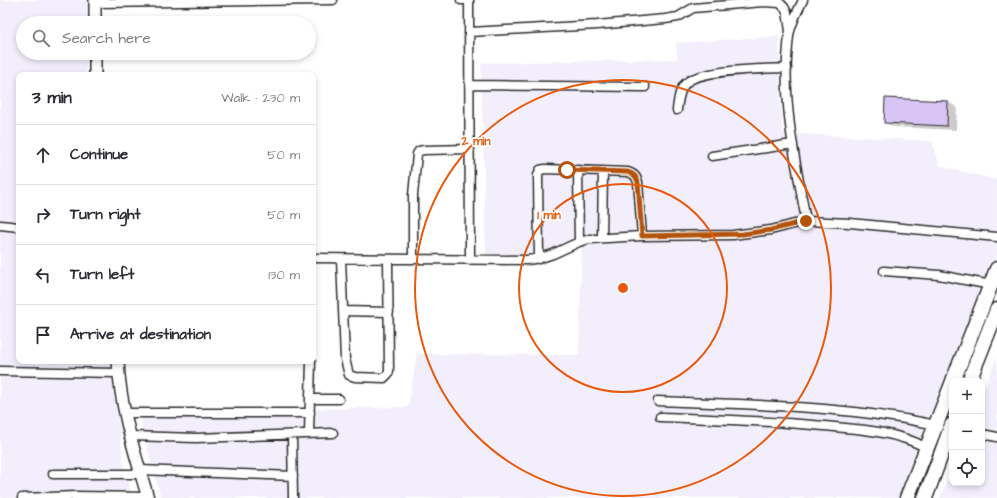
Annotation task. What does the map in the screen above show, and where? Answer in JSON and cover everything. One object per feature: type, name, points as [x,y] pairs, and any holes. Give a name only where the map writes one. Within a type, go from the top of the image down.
[{"type":"highway","points":[[954,378],[997,269]]},
{"type":"highway","points":[[970,378],[996,315]]},
{"type":"highway","points":[[907,498],[949,392]]},
{"type":"highway","points":[[925,498],[949,434]]},
{"type":"street","points":[[95,16],[95,1],[333,0]]},
{"type":"street","points":[[461,0],[469,0],[470,260]]},
{"type":"street","points":[[790,31],[803,0]]},
{"type":"street","points":[[470,32],[597,25],[665,19],[678,17],[693,8],[763,2],[780,3],[787,12],[790,31],[787,88],[793,144],[806,221]]},
{"type":"street","points":[[95,60],[95,72]]},
{"type":"street","points":[[677,110],[682,87],[686,82],[693,78],[728,72],[787,68]]},
{"type":"street","points":[[470,85],[645,87]]},
{"type":"street","points":[[712,156],[793,144]]},
{"type":"street","points":[[413,259],[413,195],[417,154],[419,151],[424,150],[470,149]]},
{"type":"street","points":[[539,259],[539,172],[545,169],[633,173],[636,177],[639,196],[642,236]]},
{"type":"street","points":[[578,170],[579,242]]},
{"type":"street","points":[[602,238],[603,171]]},
{"type":"street","points":[[316,258],[527,260],[539,259],[579,242],[590,239],[642,236],[746,234],[771,230],[806,221],[850,223],[997,237]]},
{"type":"street","points":[[0,225],[16,227]]},
{"type":"street","points":[[341,258],[345,359],[350,375],[355,377],[384,378],[389,371],[388,259]]},
{"type":"street","points":[[884,271],[939,275],[990,285]]},
{"type":"street","points":[[343,311],[389,312]]},
{"type":"street","points":[[22,498],[76,496],[148,497],[125,413],[118,364]]},
{"type":"street","points":[[309,434],[311,364]]},
{"type":"street","points":[[0,371],[119,373]]},
{"type":"street","points":[[310,399],[339,399]]},
{"type":"street","points":[[658,401],[830,409],[904,418],[936,425]]},
{"type":"street","points":[[125,413],[310,413]]},
{"type":"street","points":[[660,417],[766,421],[856,429],[894,435],[920,443],[927,448]]},
{"type":"street","points":[[131,436],[196,438],[333,433]]},
{"type":"street","points":[[292,435],[293,498]]},
{"type":"street","points":[[985,435],[997,438]]},
{"type":"street","points":[[53,474],[140,472],[293,476]]},
{"type":"shaded area","points":[[0,0],[88,0],[87,16],[16,16],[16,60],[87,60],[86,72],[16,72],[16,364],[113,364],[124,470],[134,498],[0,498]]},
{"type":"shaded area","points":[[779,36],[780,96],[783,133],[932,141],[940,166],[997,180],[997,255],[953,378],[949,378],[949,391],[911,498],[161,498],[145,441],[140,412],[408,407],[417,354],[579,355],[582,235],[545,252],[486,256],[481,63],[677,59],[676,43]]},
{"type":"shaded area","points":[[997,357],[997,498],[940,498],[949,476],[949,486],[985,486],[985,387]]},
{"type":"building","points":[[885,98],[948,101],[947,126],[884,123]]},
{"type":"route","points":[[567,170],[633,173],[638,182],[642,236],[733,235],[771,230],[806,221]]}]
